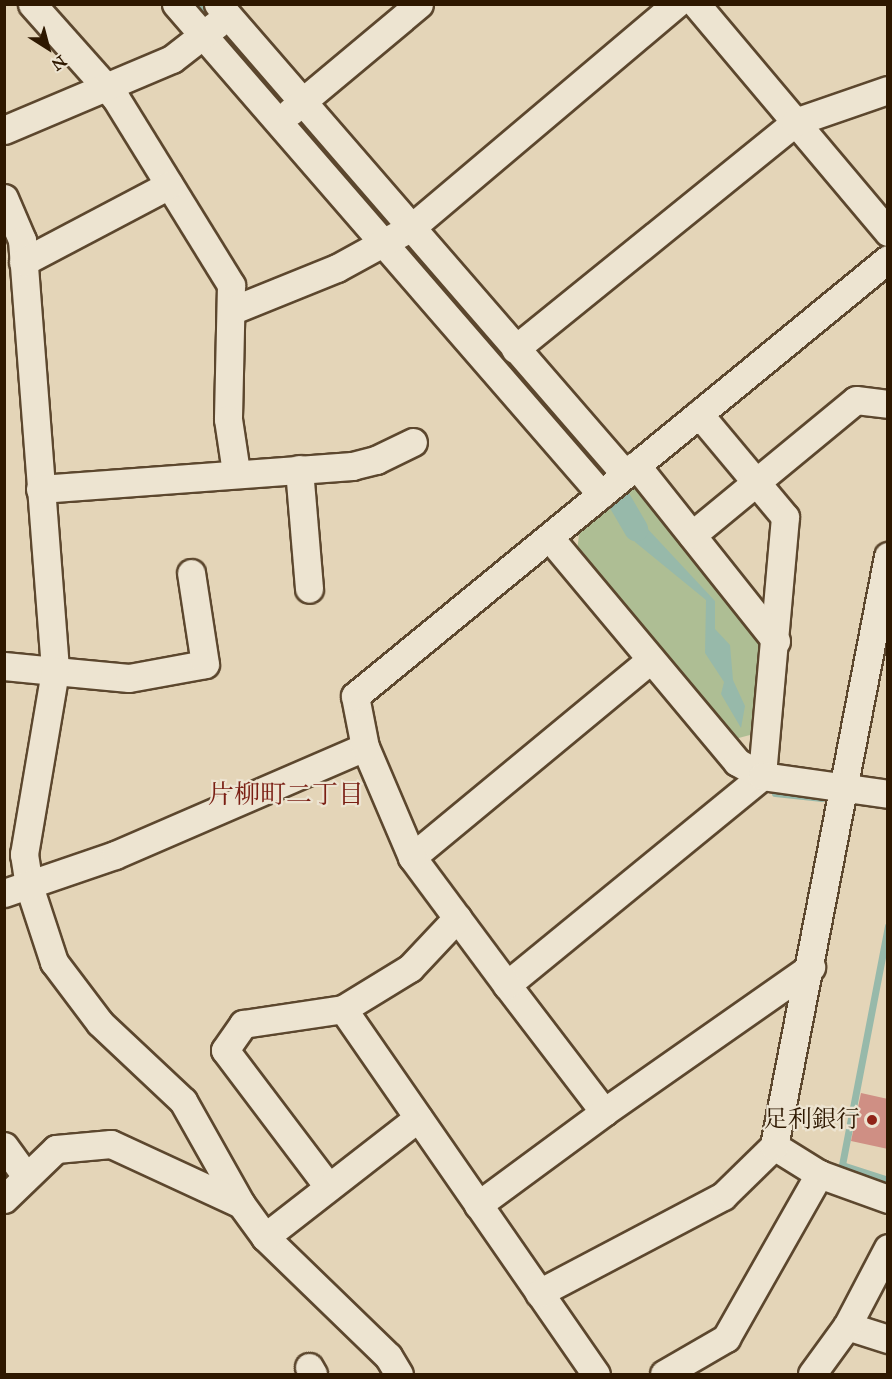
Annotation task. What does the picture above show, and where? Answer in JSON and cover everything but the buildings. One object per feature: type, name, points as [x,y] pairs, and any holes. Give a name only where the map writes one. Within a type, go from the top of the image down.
[{"type":"street","points":[[32,4],[106,86],[231,285],[233,310],[228,419],[236,472]]},
{"type":"street","points":[[176,4],[601,494]]},
{"type":"street","points":[[278,122],[418,4]]},
{"type":"street","points":[[233,310],[384,244],[412,227],[676,4]]},
{"type":"street","points":[[696,4],[888,232]]},
{"type":"street","points":[[4,130],[172,59],[203,36],[222,10],[412,227],[515,349],[692,535],[776,641]]},
{"type":"street","points":[[515,349],[795,122],[888,90]]},
{"type":"street","points":[[23,262],[169,185]]},
{"type":"street","points":[[4,198],[21,240],[55,671],[14,851],[17,890],[54,962],[100,1023],[183,1101],[241,1204],[266,1237],[388,1356],[399,1374]]},
{"type":"street","points":[[604,1112],[412,856],[365,747],[355,696],[888,259]]},
{"type":"street","points":[[692,535],[856,400],[888,404]]},
{"type":"street","points":[[507,985],[762,776],[776,641],[785,517],[699,414]]},
{"type":"street","points":[[40,489],[236,472],[299,469],[376,460],[413,442]]},
{"type":"street","points":[[299,469],[309,590]]},
{"type":"street","points":[[549,537],[737,762],[762,776],[888,795]]},
{"type":"street","points":[[539,1293],[723,1196],[774,1146],[846,788],[888,556]]},
{"type":"street","points":[[4,666],[129,678],[205,664],[191,573]]},
{"type":"street","points":[[412,856],[651,659]]},
{"type":"street","points":[[17,890],[116,855],[365,747]]},
{"type":"street","points":[[327,1185],[225,1050],[243,1024],[343,1009],[410,968],[458,918]]},
{"type":"street","points":[[478,1205],[604,1112],[811,967]]},
{"type":"street","points":[[343,1009],[596,1374]]},
{"type":"street","points":[[266,1237],[327,1185],[418,1118]]},
{"type":"street","points":[[4,1199],[26,1175],[56,1149],[111,1144],[241,1204]]},
{"type":"street","points":[[4,1146],[26,1175]]},
{"type":"street","points":[[774,1146],[819,1174],[888,1200]]},
{"type":"street","points":[[664,1374],[726,1338],[819,1174]]},
{"type":"street","points":[[812,1374],[847,1326],[888,1248]]},
{"type":"street","points":[[847,1326],[888,1339]]},
{"type":"shaded area","points":[[640,478],[765,633],[750,735],[731,740],[577,551],[580,527]]},
{"type":"shaded area","points":[[645,526],[715,601],[715,629],[730,645],[733,680],[745,706],[741,728],[721,694],[724,682],[705,653],[706,600],[635,542],[631,532]]},
{"type":"waterway","points":[[197,4],[604,474],[636,529]]},
{"type":"waterway","points":[[775,793],[822,798]]},
{"type":"waterway","points":[[888,926],[842,1165],[888,1180]]},
{"type":"place","name":"足利銀行","points":[[872,1120]]},
{"type":"district","name":"片柳町二丁目","points":[[286,795]]}]
